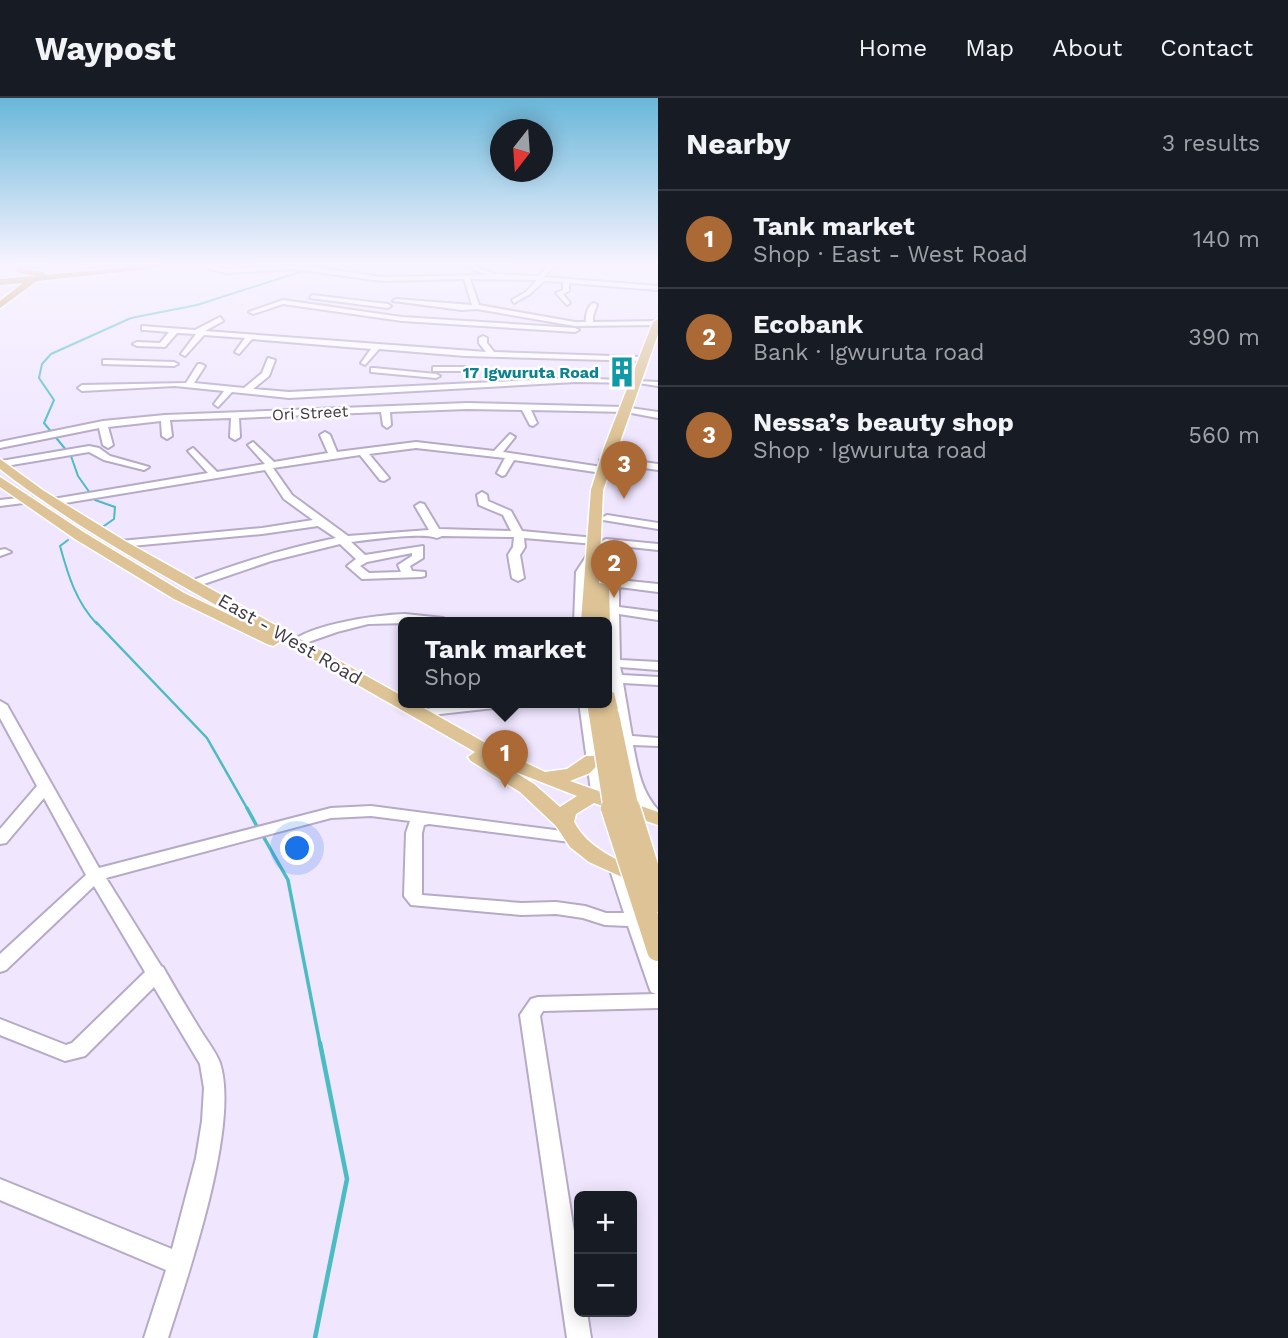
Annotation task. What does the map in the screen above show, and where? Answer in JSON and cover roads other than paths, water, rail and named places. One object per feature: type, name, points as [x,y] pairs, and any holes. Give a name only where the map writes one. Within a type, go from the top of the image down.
[{"type":"main road","points":[[638,382],[643,359],[658,323]]},
{"type":"main road","points":[[607,616],[597,491],[638,382],[658,340]]},
{"type":"main road","name":"East - West Road","points":[[0,464],[53,502],[120,544],[297,642],[359,684],[527,788],[567,829],[578,846],[617,867],[658,884]]},
{"type":"main road","points":[[590,617],[607,518],[607,464]]},
{"type":"main road","name":"East - West Road","points":[[0,481],[179,596],[398,703]]},
{"type":"main road","name":"East - West Road","points":[[408,708],[536,775],[657,818]]},
{"type":"main road","points":[[603,708],[610,799],[658,950]]},
{"type":"main road","points":[[604,708],[625,795],[658,901]]},
{"type":"main road","points":[[536,775],[573,775],[593,760]]},
{"type":"main road","points":[[567,829],[567,811],[595,797]]},
{"type":"street","points":[[185,354],[199,332],[216,321]]},
{"type":"street","points":[[445,321],[575,327],[590,324],[658,323]]},
{"type":"street","points":[[547,321],[575,327],[587,356]]},
{"type":"street","points":[[145,328],[250,336],[298,344],[352,344],[492,355],[540,351],[643,359]]},
{"type":"street","points":[[137,344],[162,345],[175,330]]},
{"type":"street","points":[[239,352],[250,336]]},
{"type":"street","points":[[483,338],[483,343],[492,355]]},
{"type":"street","points":[[343,356],[352,344]]},
{"type":"street","points":[[365,363],[377,346]]},
{"type":"street","points":[[436,386],[436,363],[443,352]]},
{"type":"street","points":[[247,390],[266,374],[271,360]]},
{"type":"street","points":[[106,362],[174,364]]},
{"type":"street","points":[[115,387],[125,363]]},
{"type":"street","points":[[189,385],[201,366]]},
{"type":"street","points":[[374,370],[436,373],[466,369]]},
{"type":"street","points":[[82,388],[175,384],[289,395],[576,380],[658,384]]},
{"type":"street","points":[[175,384],[178,396]]},
{"type":"street","points":[[218,404],[231,388]]},
{"type":"street","points":[[525,407],[533,423]]},
{"type":"street","name":"Ori Street","points":[[0,445],[103,424],[165,418],[525,407],[627,411],[658,415]]},
{"type":"street","points":[[385,410],[387,425]]},
{"type":"street","points":[[285,415],[286,427]]},
{"type":"street","points":[[235,417],[235,437]]},
{"type":"street","points":[[165,418],[167,436]]},
{"type":"street","points":[[103,424],[108,445]]},
{"type":"street","points":[[325,435],[334,455]]},
{"type":"street","points":[[496,454],[510,437]]},
{"type":"street","points":[[53,502],[334,455],[423,445],[511,456],[658,467]]},
{"type":"street","points":[[253,446],[288,497],[324,523],[363,559]]},
{"type":"street","points":[[0,464],[92,449],[107,458],[144,467]]},
{"type":"street","points":[[193,452],[215,475]]},
{"type":"street","points":[[363,452],[384,478]]},
{"type":"street","points":[[502,473],[511,456]]},
{"type":"street","points":[[482,495],[483,503],[507,513],[519,535],[519,547],[514,555],[517,578]]},
{"type":"street","points":[[0,503],[27,500]]},
{"type":"street","points":[[420,506],[437,535]]},
{"type":"street","points":[[607,518],[658,526]]},
{"type":"street","points":[[120,544],[324,523]]},
{"type":"street","points":[[192,584],[248,565],[344,540],[437,535],[519,535],[600,548],[658,547]]},
{"type":"street","points":[[408,575],[404,565],[416,559],[419,548],[363,559],[353,566],[366,577],[408,575],[421,574]]},
{"type":"street","points":[[600,548],[612,575],[607,616],[658,616]]},
{"type":"street","points":[[580,617],[582,572],[600,548]]},
{"type":"street","points":[[612,583],[658,588]]},
{"type":"street","points":[[297,642],[335,627],[407,617]]},
{"type":"street","points":[[612,655],[612,666]]},
{"type":"street","points":[[613,663],[658,666]]},
{"type":"street","points":[[612,696],[658,681]]},
{"type":"street","points":[[0,707],[46,785],[93,875],[96,875],[157,972],[210,1063],[214,1079],[209,1140],[180,1264],[156,1338]]},
{"type":"street","points":[[422,715],[444,708]]},
{"type":"street","points":[[595,797],[593,760],[601,708]]},
{"type":"street","points":[[607,708],[625,740],[633,781],[640,799],[657,818]]},
{"type":"street","points":[[625,740],[658,742]]},
{"type":"street","points":[[0,839],[46,785]]},
{"type":"street","points":[[0,965],[96,875],[146,864],[331,813],[371,811],[423,820],[567,829]]},
{"type":"street","points":[[423,820],[416,821],[414,833],[413,896],[417,901],[521,909],[556,908],[585,912],[605,919],[635,920]]},
{"type":"street","points":[[617,867],[658,987]]},
{"type":"street","points":[[0,1027],[72,1053],[78,1051],[157,972]]},
{"type":"street","points":[[579,1338],[530,1015],[538,1004],[658,1001]]},
{"type":"street","points":[[0,1189],[180,1264]]},
{"type":"waterway","points":[[104,526],[114,519],[115,507],[95,500],[78,476],[71,456],[44,423],[54,400],[39,378],[42,364],[51,354],[125,321]]},
{"type":"waterway","points":[[68,540],[60,546],[70,578],[83,607],[97,624]]},
{"type":"waterway","points":[[96,622],[207,738],[248,810]]},
{"type":"waterway","points":[[247,808],[259,830]]},
{"type":"waterway","points":[[263,836],[288,880],[320,1044]]},
{"type":"waterway","points":[[315,1338],[347,1179],[320,1043]]},
{"type":"place","name":"17 Igwuruta Road","points":[[622,372]]},
{"type":"place","name":"Nessa’s beauty shop","points":[[624,499]]},
{"type":"place","name":"Ecobank","points":[[614,598]]},
{"type":"place","name":"Tank market","points":[[505,788]]}]
